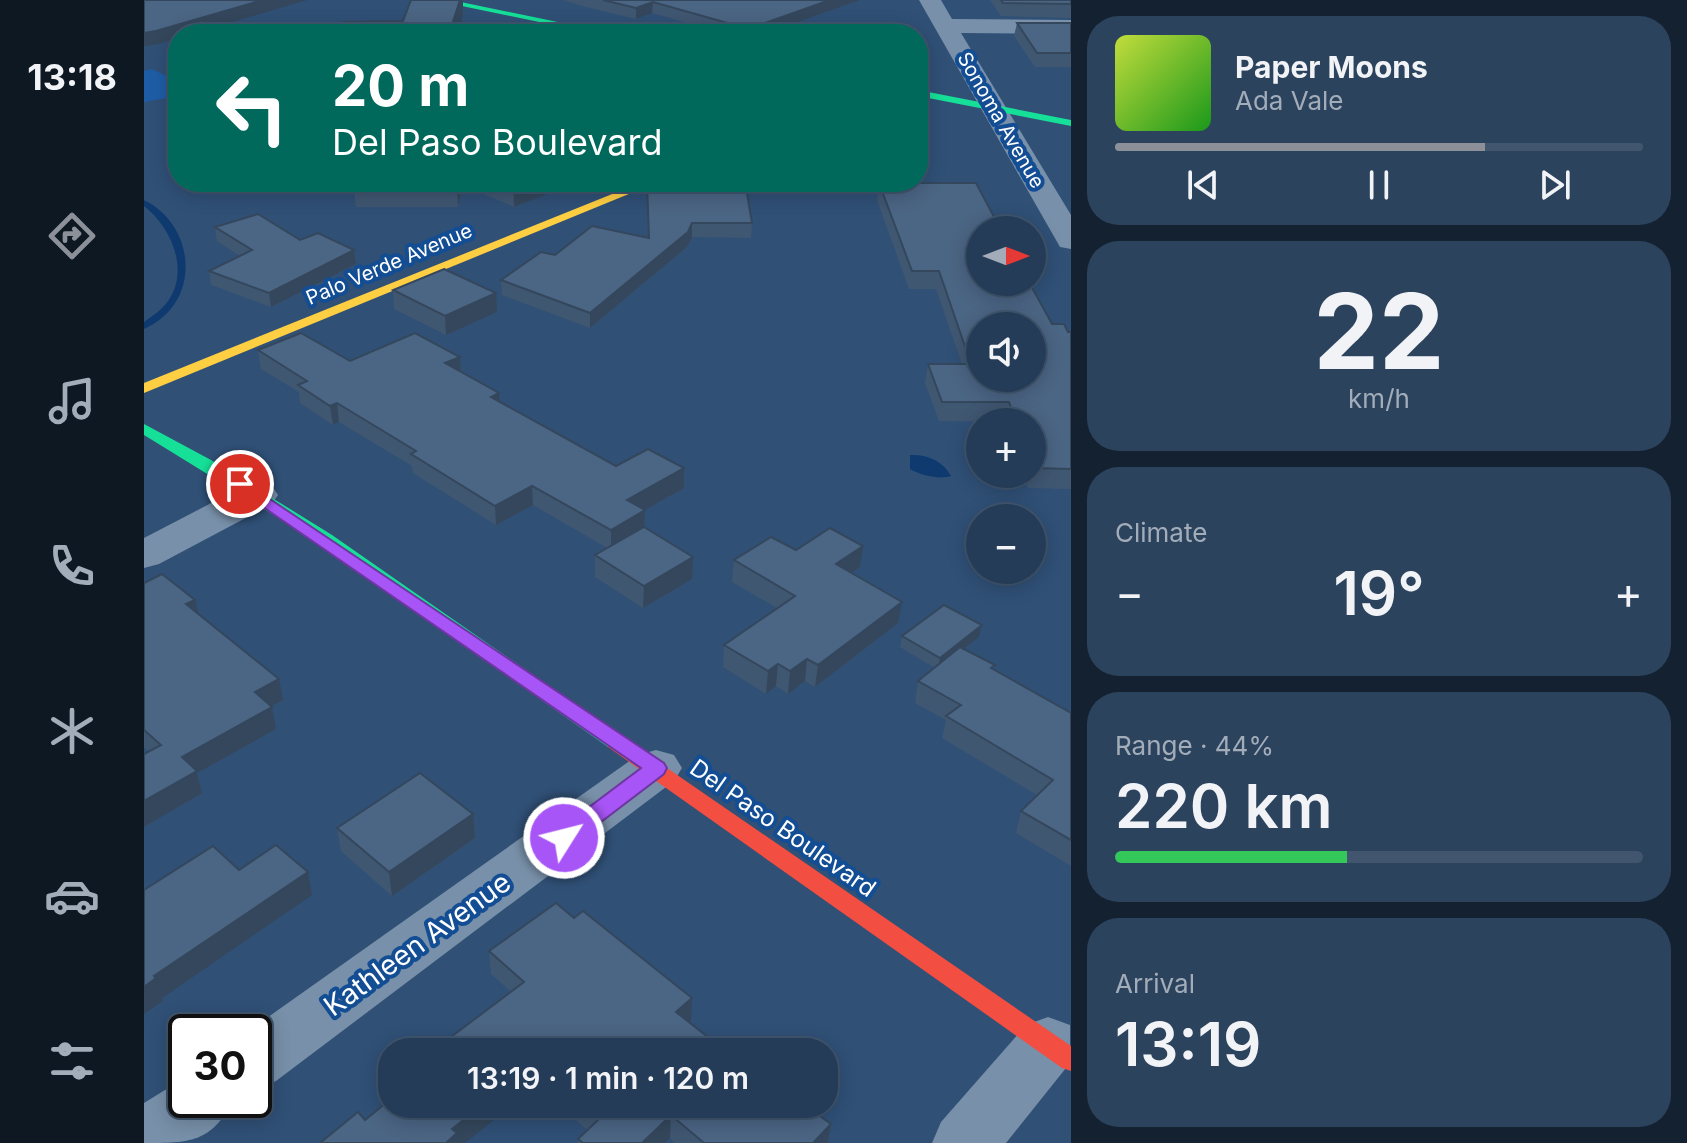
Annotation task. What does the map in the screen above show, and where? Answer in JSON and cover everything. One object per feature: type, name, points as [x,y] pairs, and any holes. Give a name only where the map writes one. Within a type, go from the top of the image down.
[{"type":"main road","points":[[437,0],[560,24]]},
{"type":"main road","points":[[928,95],[1071,123]]},
{"type":"main road","name":"Palo Verde Avenue","points":[[144,388],[627,192]]},
{"type":"main road","name":"Del Paso Boulevard","points":[[144,429],[258,495],[656,768],[1059,1052]]},
{"type":"street","name":"Sonoma Avenue","points":[[930,0],[1071,240]]},
{"type":"street","points":[[946,26],[1071,27]]},
{"type":"street","points":[[144,555],[258,495]]},
{"type":"street","name":"Kathleen Avenue","points":[[272,1049],[656,768]]},
{"type":"street","points":[[965,1143],[1059,1052]]},
{"type":"street","points":[[144,1141],[176,1118]]},
{"type":"shaded area","points":[[152,69],[168,77],[168,98],[144,102],[144,71]]},
{"type":"shaded area","points":[[910,455],[934,460],[944,466],[951,476],[924,475],[910,469]]},
{"type":"building","points":[[144,0],[263,0],[180,24],[168,24],[168,28],[144,33]]},
{"type":"building","points":[[411,0],[460,0],[452,24],[342,24],[343,22],[403,21]]},
{"type":"building","points":[[603,0],[830,0],[762,24],[731,24],[653,2],[636,8]]},
{"type":"building","points":[[1001,0],[1071,0],[1071,4],[1003,3]]},
{"type":"building","points":[[1017,23],[1071,23],[1071,53],[1037,53]]},
{"type":"building","points":[[928,183],[976,183],[994,216],[966,216],[966,296],[1037,296],[1045,312],[966,312],[966,349],[939,271],[912,271],[882,192],[928,192]]},
{"type":"building","points":[[647,192],[747,192],[752,223],[692,223],[688,232],[590,313],[501,280],[541,252],[555,255],[592,226],[649,238]]},
{"type":"building","points":[[258,214],[300,240],[318,233],[354,250],[269,293],[209,271],[252,250],[215,227]]},
{"type":"building","points":[[444,269],[496,293],[445,316],[393,290]]},
{"type":"building","points":[[1046,313],[1052,324],[1064,324],[1071,332],[1071,469],[1046,468],[1046,408],[1011,408],[1009,402],[942,402],[928,364],[966,364],[966,392],[1046,392]]},
{"type":"building","points":[[301,333],[350,361],[415,333],[460,357],[445,363],[499,393],[491,397],[616,466],[648,449],[684,468],[627,500],[645,510],[611,530],[532,486],[495,506],[411,454],[416,451],[337,403],[330,406],[298,385],[307,381],[258,350]]},
{"type":"building","points":[[644,527],[693,557],[644,586],[595,555]]},
{"type":"building","points":[[830,528],[863,546],[836,564],[902,602],[818,665],[807,659],[790,671],[778,664],[768,671],[724,645],[795,596],[734,560],[771,537],[796,550]]},
{"type":"building","points":[[162,574],[195,600],[186,604],[279,679],[255,692],[272,707],[182,757],[197,771],[144,801],[144,754],[161,745],[144,730],[144,583]]},
{"type":"building","points":[[944,605],[982,625],[940,658],[902,636]]},
{"type":"building","points":[[960,647],[995,665],[991,668],[1071,713],[1071,840],[1021,811],[1053,780],[946,716],[961,705],[918,681]]},
{"type":"building","points":[[420,773],[473,814],[389,872],[337,828]]},
{"type":"building","points":[[276,845],[308,872],[154,976],[156,978],[144,987],[144,890],[213,846],[239,870]]},
{"type":"building","points":[[556,903],[574,918],[583,911],[692,998],[676,1012],[709,1038],[450,1038],[524,982],[489,951]]},
{"type":"building","points":[[378,1109],[378,1118],[466,1118],[452,1129],[457,1133],[446,1143],[320,1143],[358,1112],[365,1120]]},
{"type":"building","points":[[668,1118],[642,1143],[583,1143],[578,1139],[599,1119]]},
{"type":"building","points":[[675,1118],[823,1118],[831,1124],[813,1143],[704,1143]]},
{"type":"waterway","points":[[144,202],[165,221],[172,233],[178,247],[182,275],[173,301],[144,326]]},
{"type":"traffic: fast","points":[[437,0],[560,24]]},
{"type":"traffic: fast","points":[[928,95],[1071,123]]},
{"type":"traffic: fast","points":[[144,429],[325,539],[615,742]]},
{"type":"traffic: slow","points":[[144,388],[627,192]]},
{"type":"traffic: jam","points":[[615,742],[1071,1060]]},
{"type":"route","points":[[240,484],[656,768],[564,838]]}]
